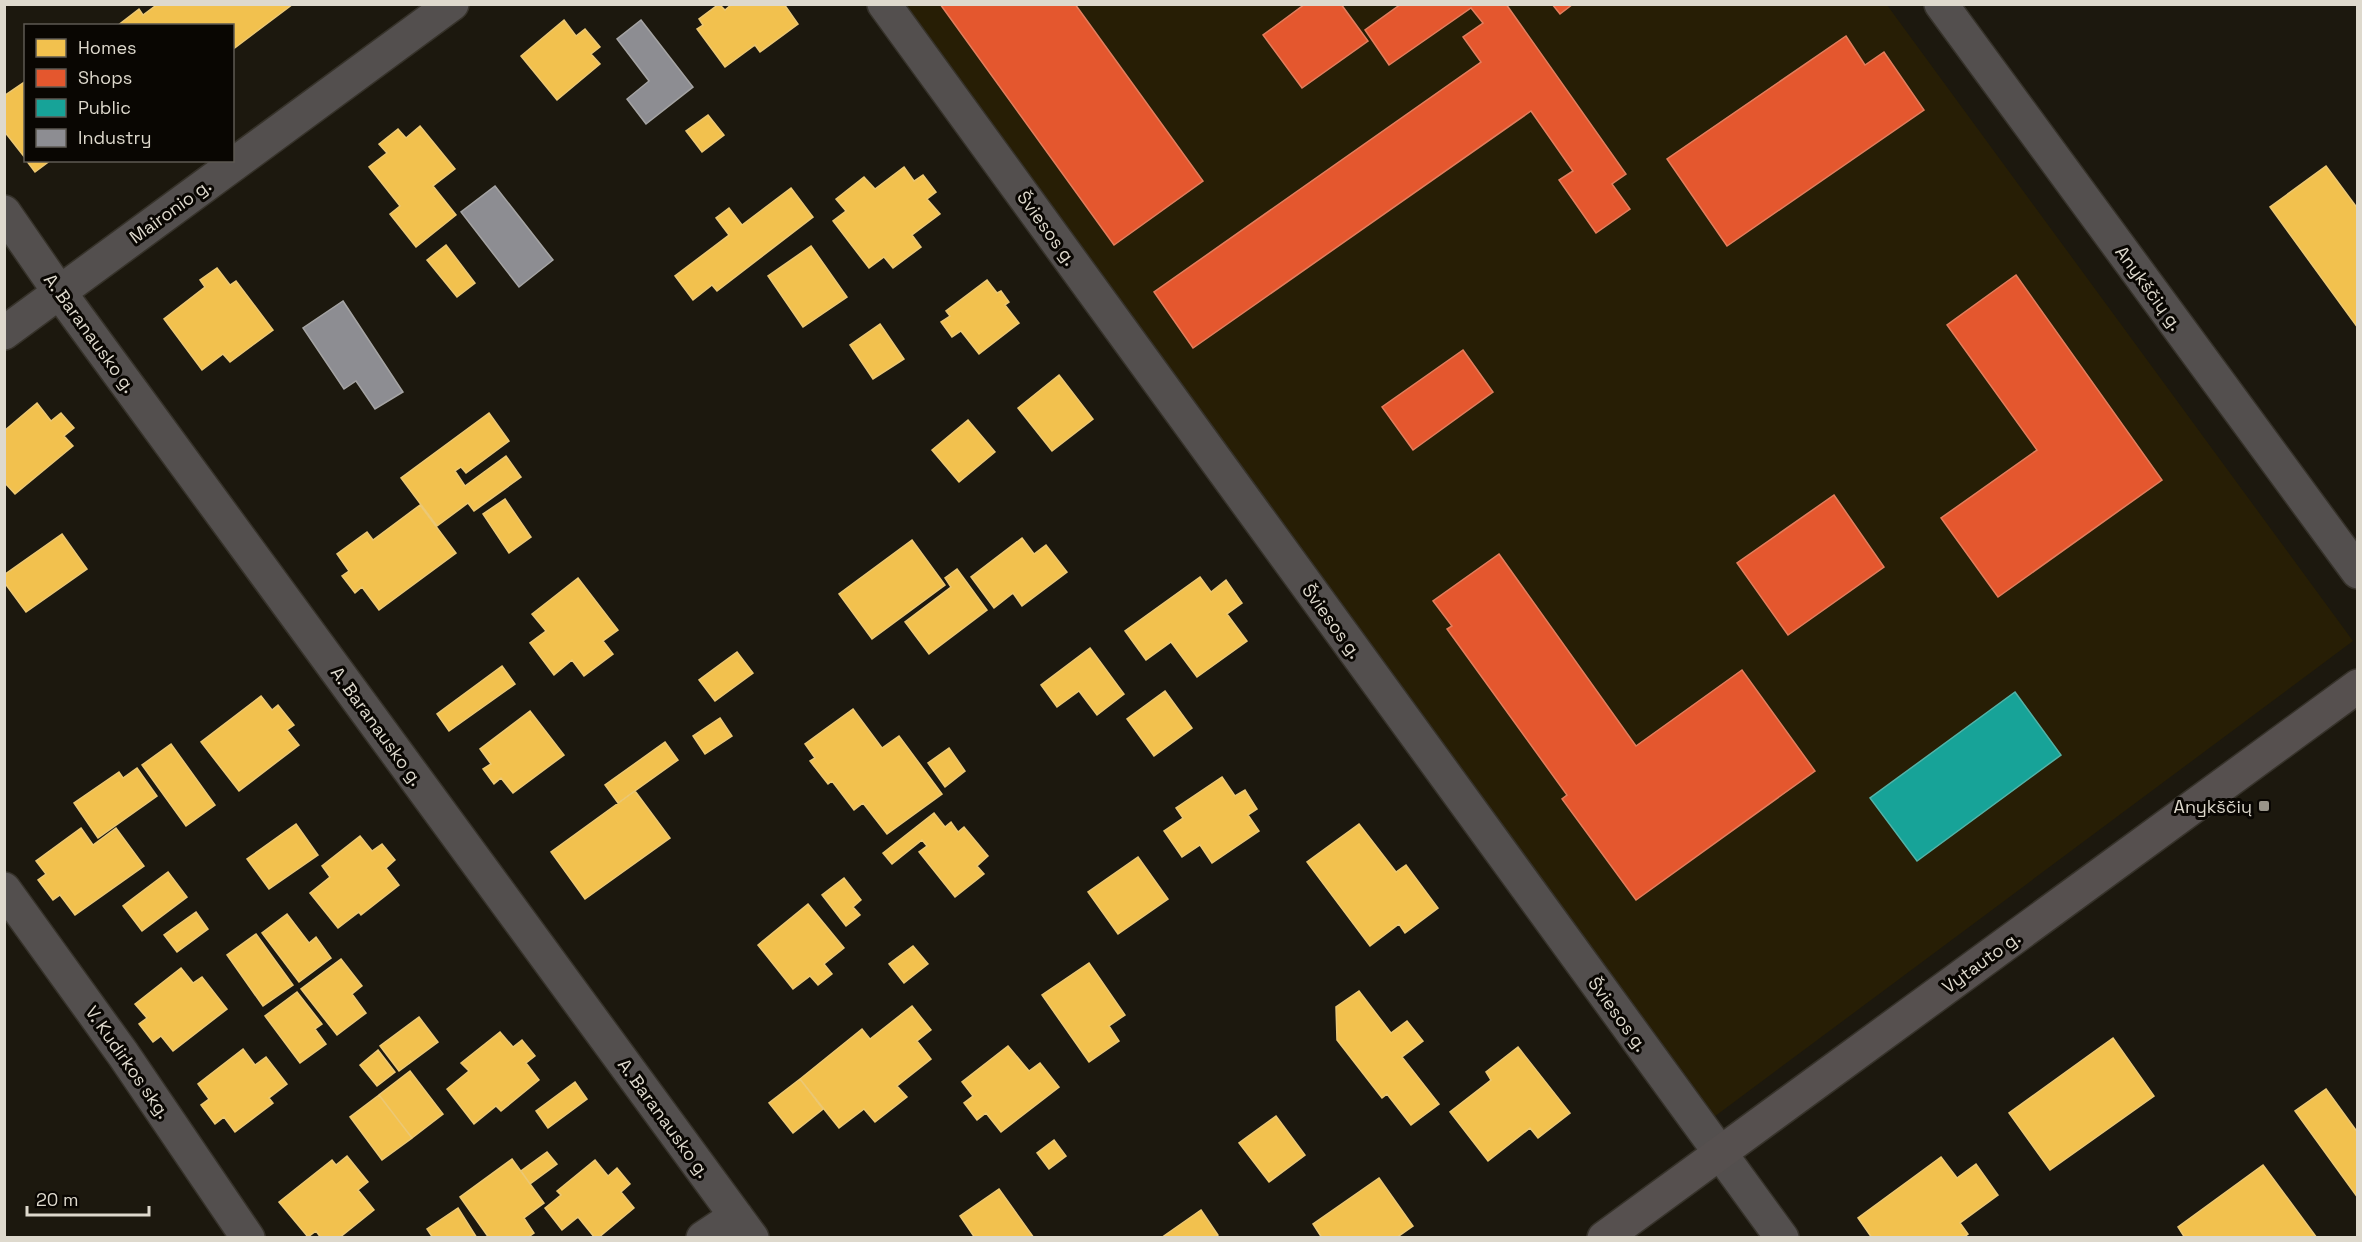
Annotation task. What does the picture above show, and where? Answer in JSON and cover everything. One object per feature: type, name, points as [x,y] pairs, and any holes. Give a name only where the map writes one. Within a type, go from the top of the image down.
[{"type":"main road","name":"Vytauto g.","points":[[1604,1238],[2358,686]]},
{"type":"street","name":"Maironio g.","points":[[4,333],[452,4]]},
{"type":"street","name":"Šviesos g.","points":[[884,4],[1782,1238]]},
{"type":"street","name":"Anykščių g.","points":[[1941,4],[2358,572]]},
{"type":"street","name":"A. Baranausko g.","points":[[4,212],[60,293],[744,1227]]},
{"type":"street","name":"V. Kudirkos skg.","points":[[4,889],[123,1054],[248,1238]]},
{"type":"street","points":[[703,1238],[744,1227]]},
{"type":"shaded area","points":[[898,5],[1887,5],[2353,641],[1714,1117]]},
{"type":"building: Homes","points":[[153,4],[293,4],[234,48],[234,24],[120,24],[139,9],[143,15],[155,6]]},
{"type":"building: Homes","points":[[719,4],[725,10],[732,4],[784,4],[798,24],[760,52],[755,45],[725,67],[697,29],[703,25],[699,19]]},
{"type":"building: Homes","points":[[564,20],[576,36],[585,29],[600,47],[591,54],[600,64],[557,100],[521,56]]},
{"type":"building: Homes","points":[[24,82],[24,156],[4,131],[4,96]]},
{"type":"building: Homes","points":[[708,115],[724,135],[702,152],[686,131]]},
{"type":"building: Homes","points":[[420,126],[455,169],[433,186],[456,215],[416,247],[390,214],[400,206],[369,167],[387,153],[379,144],[398,129],[406,138]]},
{"type":"building: Homes","points":[[28,162],[48,162],[35,172]]},
{"type":"building: Homes","points":[[2326,166],[2358,209],[2358,328],[2270,207]]},
{"type":"building: Homes","points":[[904,167],[914,181],[923,175],[936,192],[927,199],[940,214],[912,235],[921,247],[893,268],[884,257],[869,268],[833,221],[846,211],[836,199],[864,177],[875,189]]},
{"type":"building: Homes","points":[[791,188],[813,217],[717,291],[712,285],[693,300],[675,276],[729,235],[716,218],[729,208],[742,225]]},
{"type":"building: Homes","points":[[446,245],[475,283],[457,297],[427,260]]},
{"type":"building: Homes","points":[[811,246],[847,297],[803,327],[768,276]]},
{"type":"building: Homes","points":[[217,268],[230,285],[236,281],[273,330],[230,362],[223,354],[202,370],[164,319],[205,287],[200,280]]},
{"type":"building: Homes","points":[[987,280],[997,293],[1001,291],[1009,302],[1005,305],[1019,323],[979,354],[961,331],[952,337],[941,322],[950,316],[946,311]]},
{"type":"building: Homes","points":[[880,324],[904,359],[873,379],[850,345]]},
{"type":"building: Homes","points":[[1059,375],[1093,419],[1052,451],[1018,408]]},
{"type":"building: Homes","points":[[37,403],[51,421],[61,413],[74,428],[64,436],[73,446],[15,494],[4,482],[4,431]]},
{"type":"building: Homes","points":[[489,413],[509,441],[466,473],[461,467],[455,471],[465,486],[506,456],[521,477],[474,511],[468,503],[437,526],[401,478]]},
{"type":"building: Homes","points":[[968,420],[995,452],[959,482],[932,450]]},
{"type":"building: Homes","points":[[505,499],[531,537],[509,553],[483,514]]},
{"type":"building: Homes","points":[[420,505],[456,553],[379,610],[362,587],[355,593],[342,576],[349,571],[337,554],[367,532],[373,540]]},
{"type":"building: Homes","points":[[62,534],[87,569],[26,612],[4,582],[4,575]]},
{"type":"building: Homes","points":[[1022,538],[1034,554],[1046,545],[1067,572],[1022,606],[1013,593],[994,608],[971,577]]},
{"type":"building: Homes","points":[[912,540],[945,585],[872,639],[839,594]]},
{"type":"building: Homes","points":[[957,569],[987,610],[929,654],[905,622],[951,587],[945,578]]},
{"type":"building: Homes","points":[[1200,577],[1211,592],[1226,580],[1242,603],[1227,614],[1247,641],[1197,677],[1171,642],[1146,660],[1125,631]]},
{"type":"building: Homes","points":[[578,578],[618,630],[603,641],[613,654],[584,676],[572,660],[554,675],[530,643],[546,631],[532,614]]},
{"type":"building: Homes","points":[[1090,648],[1124,694],[1097,715],[1079,691],[1057,707],[1041,685]]},
{"type":"building: Homes","points":[[737,652],[753,673],[715,701],[699,680]]},
{"type":"building: Homes","points":[[502,666],[515,684],[449,731],[437,714]]},
{"type":"building: Homes","points":[[1165,691],[1192,728],[1154,756],[1127,719]]},
{"type":"building: Homes","points":[[261,696],[272,710],[278,705],[294,725],[287,730],[299,745],[239,791],[201,742]]},
{"type":"building: Homes","points":[[853,709],[882,748],[899,736],[942,794],[887,834],[863,803],[854,810],[832,781],[828,784],[810,761],[815,758],[805,744]]},
{"type":"building: Homes","points":[[530,711],[564,755],[513,793],[501,778],[494,784],[483,769],[491,764],[480,749]]},
{"type":"building: Homes","points":[[720,718],[732,736],[705,754],[693,736]]},
{"type":"building: Homes","points":[[665,742],[678,760],[618,803],[605,785]]},
{"type":"building: Homes","points":[[171,744],[215,805],[186,826],[142,765]]},
{"type":"building: Homes","points":[[949,748],[965,771],[945,787],[928,763]]},
{"type":"building: Homes","points":[[137,768],[157,796],[98,838],[74,803],[119,772],[123,778]]},
{"type":"building: Homes","points":[[1222,777],[1235,796],[1245,790],[1257,809],[1248,815],[1259,831],[1212,863],[1200,845],[1182,857],[1164,831],[1183,818],[1176,808]]},
{"type":"building: Homes","points":[[635,791],[670,838],[585,899],[551,852]]},
{"type":"building: Homes","points":[[934,813],[945,827],[951,822],[958,832],[964,827],[988,856],[977,866],[984,874],[955,897],[919,852],[927,846],[922,840],[892,864],[883,853]]},
{"type":"building: Homes","points":[[296,824],[318,855],[269,889],[247,859]]},
{"type":"building: Homes","points":[[1359,824],[1396,872],[1406,865],[1438,908],[1405,933],[1399,924],[1370,946],[1307,862]]},
{"type":"building: Homes","points":[[81,828],[93,845],[116,828],[144,866],[75,915],[60,895],[53,900],[38,880],[46,874],[36,861]]},
{"type":"building: Homes","points":[[360,836],[372,851],[382,844],[395,860],[386,868],[399,885],[361,915],[359,912],[338,928],[310,893],[330,877],[322,866]]},
{"type":"building: Homes","points":[[1138,857],[1168,899],[1118,934],[1088,892]]},
{"type":"building: Homes","points":[[168,872],[187,897],[142,931],[123,906]]},
{"type":"building: Homes","points":[[844,878],[861,900],[853,907],[860,915],[846,926],[822,895]]},
{"type":"building: Homes","points":[[808,904],[844,948],[824,964],[832,974],[818,985],[810,976],[793,989],[758,945]]},
{"type":"building: Homes","points":[[196,912],[208,929],[177,952],[164,935]]},
{"type":"building: Homes","points":[[287,914],[309,943],[316,937],[331,958],[299,982],[262,933]]},
{"type":"building: Homes","points":[[256,934],[293,985],[263,1006],[227,955]]},
{"type":"building: Homes","points":[[913,946],[928,964],[904,983],[889,964]]},
{"type":"building: Homes","points":[[341,959],[362,986],[352,994],[366,1013],[337,1035],[301,989]]},
{"type":"building: Homes","points":[[1089,963],[1125,1015],[1109,1026],[1119,1041],[1089,1062],[1042,995]]},
{"type":"building: Homes","points":[[181,968],[193,983],[202,977],[227,1009],[173,1051],[161,1036],[153,1042],[139,1024],[147,1018],[135,1004]]},
{"type":"building: Homes","points":[[1359,991],[1391,1033],[1407,1021],[1423,1041],[1402,1057],[1439,1104],[1411,1125],[1387,1094],[1382,1098],[1337,1040],[1336,1007]]},
{"type":"building: Homes","points":[[297,992],[322,1024],[315,1029],[326,1044],[300,1063],[265,1016]]},
{"type":"building: Homes","points":[[912,1006],[931,1030],[917,1041],[931,1059],[897,1086],[907,1097],[875,1122],[864,1109],[839,1128],[800,1079],[862,1029],[870,1039]]},
{"type":"building: Homes","points":[[419,1017],[438,1042],[399,1071],[380,1046]]},
{"type":"building: Homes","points":[[500,1032],[513,1047],[522,1040],[535,1056],[526,1063],[539,1080],[501,1111],[496,1106],[474,1124],[447,1089],[469,1071],[461,1063]]},
{"type":"building: Homes","points":[[2113,1038],[2154,1096],[2050,1170],[2009,1113]]},
{"type":"building: Homes","points":[[1008,1046],[1029,1071],[1040,1063],[1059,1087],[1001,1132],[986,1113],[977,1120],[964,1103],[973,1096],[962,1082]]},
{"type":"building: Homes","points":[[1518,1047],[1570,1113],[1538,1138],[1530,1128],[1488,1161],[1450,1112],[1491,1080],[1486,1072]]},
{"type":"building: Homes","points":[[243,1049],[255,1065],[266,1057],[287,1084],[269,1098],[273,1103],[235,1132],[224,1117],[215,1124],[201,1105],[209,1099],[198,1084]]},
{"type":"building: Homes","points":[[378,1050],[395,1072],[377,1086],[360,1065]]},
{"type":"building: Homes","points":[[410,1071],[443,1114],[412,1138],[379,1095]]},
{"type":"building: Homes","points":[[800,1079],[823,1109],[793,1133],[769,1103]]},
{"type":"building: Homes","points":[[575,1082],[587,1099],[548,1128],[536,1111]]},
{"type":"building: Homes","points":[[2326,1089],[2358,1133],[2358,1198],[2295,1111]]},
{"type":"building: Homes","points":[[379,1095],[412,1138],[382,1160],[350,1117]]},
{"type":"building: Homes","points":[[1276,1116],[1305,1155],[1269,1182],[1239,1143]]},
{"type":"building: Homes","points":[[1054,1140],[1066,1156],[1049,1169],[1037,1153]]},
{"type":"building: Homes","points":[[547,1152],[557,1164],[530,1184],[521,1171]]},
{"type":"building: Homes","points":[[347,1156],[368,1182],[358,1190],[374,1210],[339,1238],[321,1238],[316,1231],[308,1237],[279,1202],[332,1160],[336,1165]]},
{"type":"building: Homes","points":[[1941,1157],[1957,1178],[1976,1164],[1998,1195],[1960,1223],[1968,1234],[1963,1238],[1872,1238],[1858,1218]]},
{"type":"building: Homes","points":[[512,1159],[544,1203],[524,1218],[534,1233],[527,1238],[489,1238],[460,1197]]},
{"type":"building: Homes","points":[[595,1160],[608,1176],[617,1168],[630,1184],[621,1192],[634,1208],[598,1238],[595,1238],[578,1217],[562,1230],[545,1208],[561,1195],[557,1191]]},
{"type":"building: Homes","points":[[2263,1165],[2317,1238],[2185,1238],[2178,1227]]},
{"type":"building: Homes","points":[[1379,1178],[1413,1226],[1396,1238],[1322,1238],[1313,1224]]},
{"type":"building: Homes","points":[[999,1189],[1034,1238],[975,1238],[960,1216]]},
{"type":"building: Homes","points":[[458,1208],[477,1238],[433,1238],[427,1229]]},
{"type":"building: Homes","points":[[1201,1210],[1218,1235],[1214,1238],[1161,1238]]},
{"type":"building: Shops","points":[[940,4],[1075,4],[1203,181],[1114,245]]},
{"type":"building: Shops","points":[[1305,4],[1341,4],[1368,41],[1302,88],[1263,35]]},
{"type":"building: Shops","points":[[1401,4],[1506,4],[1626,174],[1612,184],[1630,209],[1596,233],[1559,180],[1573,171],[1531,111],[1193,348],[1154,292],[1481,62],[1463,37],[1483,23],[1471,8],[1389,65],[1365,30]]},
{"type":"building: Shops","points":[[1552,4],[1573,4],[1560,14]]},
{"type":"building: Shops","points":[[1846,36],[1865,65],[1884,52],[1924,110],[1727,246],[1667,159]]},
{"type":"building: Shops","points":[[2016,275],[2162,480],[1998,597],[1941,518],[2037,450],[1947,325]]},
{"type":"building: Shops","points":[[1463,350],[1493,392],[1413,450],[1382,407]]},
{"type":"building: Shops","points":[[1834,495],[1884,567],[1788,635],[1737,563]]},
{"type":"building: Shops","points":[[1499,554],[1636,746],[1742,670],[1815,771],[1636,900],[1562,799],[1567,795],[1447,629],[1452,626],[1433,601]]},
{"type":"building: Public","points":[[2015,692],[2061,755],[1917,861],[1870,798]]},
{"type":"building: Industry","points":[[641,20],[693,87],[646,124],[627,99],[649,81],[617,39]]},
{"type":"building: Industry","points":[[495,186],[553,260],[519,287],[461,212]]},
{"type":"building: Industry","points":[[343,301],[403,392],[375,409],[356,381],[344,389],[303,328]]},
{"type":"place","name":"Anykščių","points":[[2264,806]]}]
